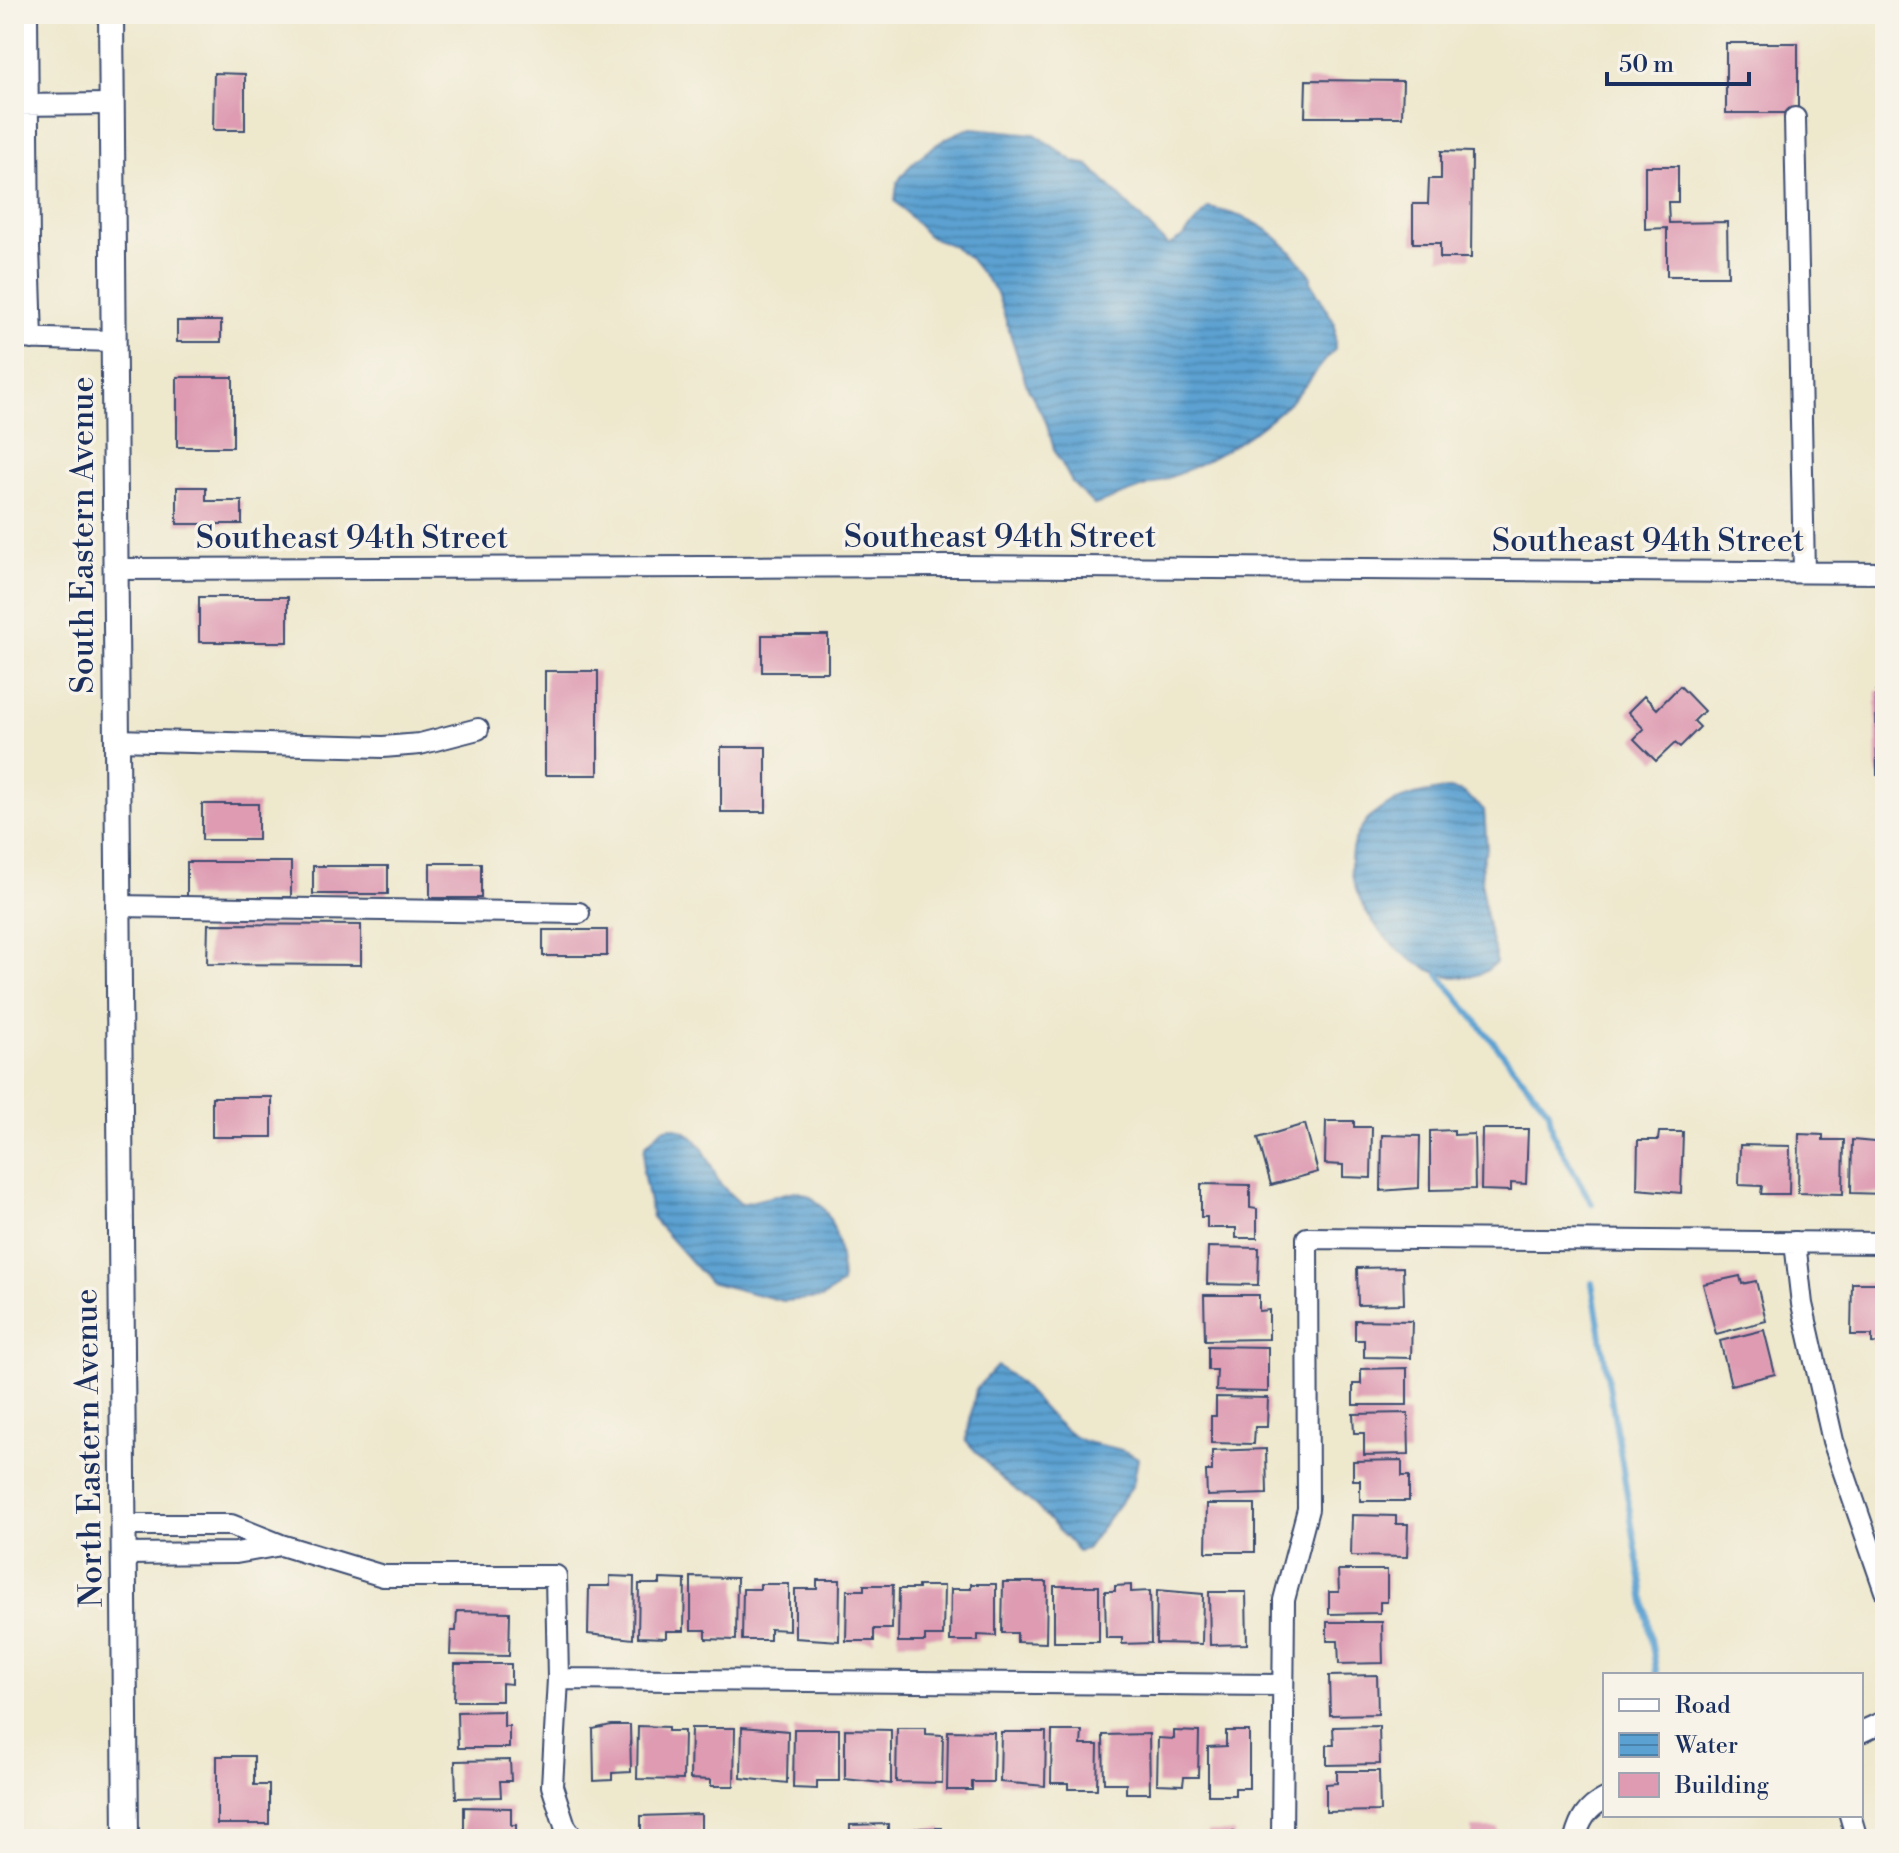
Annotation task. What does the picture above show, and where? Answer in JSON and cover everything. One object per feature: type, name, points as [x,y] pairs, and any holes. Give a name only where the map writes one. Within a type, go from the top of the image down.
[{"type":"main road","name":"South Eastern Avenue","points":[[111,14],[117,1056]]},
{"type":"main road","name":"North Eastern Avenue","points":[[117,1056],[126,1839]]},
{"type":"street","points":[[27,14],[20,106],[23,338],[113,341]]},
{"type":"street","points":[[20,106],[112,104]]},
{"type":"street","points":[[1795,118],[1804,572]]},
{"type":"street","name":"Southeast 94th Street","points":[[115,569],[953,566],[1885,573]]},
{"type":"street","points":[[116,740],[383,747],[420,744],[478,729]]},
{"type":"street","points":[[116,906],[579,913]]},
{"type":"street","points":[[1282,1839],[1284,1600],[1308,1509],[1307,1238],[1885,1243]]},
{"type":"street","points":[[1795,1242],[1802,1304],[1833,1441],[1885,1591]]},
{"type":"street","points":[[122,1525],[231,1525],[281,1545],[383,1576],[556,1576],[558,1679],[552,1786],[565,1826],[574,1839]]},
{"type":"street","points":[[122,1554],[236,1553],[281,1545]]},
{"type":"street","points":[[558,1679],[1282,1685]]},
{"type":"street","points":[[1863,1731],[1885,1721]]},
{"type":"street","points":[[1575,1839],[1581,1820],[1592,1805],[1603,1800]]},
{"type":"street","points":[[1851,1817],[1857,1839]]},
{"type":"water","points":[[972,128],[1035,134],[1075,162],[1089,165],[1168,246],[1184,236],[1208,208],[1242,217],[1267,230],[1289,249],[1311,275],[1311,282],[1335,324],[1335,349],[1291,401],[1244,438],[1198,465],[1094,505],[1073,484],[1054,449],[1046,422],[1027,386],[997,293],[969,258],[953,246],[928,236],[895,201],[898,182],[911,165],[942,141]]},
{"type":"water","points":[[1449,789],[1463,792],[1484,810],[1487,849],[1483,858],[1482,885],[1496,963],[1465,977],[1428,969],[1394,945],[1366,911],[1352,873],[1357,836],[1387,806]]},
{"type":"water","points":[[671,1127],[694,1138],[705,1152],[720,1184],[741,1204],[795,1191],[820,1204],[828,1215],[838,1242],[842,1284],[822,1298],[783,1301],[709,1282],[652,1218],[643,1172],[645,1146],[662,1129]]},
{"type":"water","points":[[997,1366],[1069,1433],[1086,1442],[1121,1450],[1138,1458],[1133,1485],[1086,1549],[1078,1551],[1036,1506],[1000,1477],[966,1441],[976,1389]]},
{"type":"building","points":[[1726,43],[1798,43],[1798,113],[1726,113]]},
{"type":"building","points":[[214,73],[245,74],[245,130],[213,130]]},
{"type":"building","points":[[1306,80],[1403,81],[1402,117],[1305,117]]},
{"type":"building","points":[[1441,151],[1472,152],[1471,258],[1440,258],[1440,243],[1413,243],[1413,204],[1428,204],[1429,179],[1441,179]]},
{"type":"building","points":[[1645,166],[1678,166],[1678,202],[1668,202],[1669,223],[1727,222],[1728,276],[1667,276],[1667,228],[1645,229]]},
{"type":"building","points":[[177,321],[221,321],[221,342],[177,342]]},
{"type":"building","points":[[177,377],[233,377],[233,447],[177,447]]},
{"type":"building","points":[[177,487],[206,487],[206,501],[242,501],[242,524],[177,524]]},
{"type":"building","points":[[199,597],[288,597],[288,642],[199,642]]},
{"type":"building","points":[[762,635],[828,635],[828,672],[762,672]]},
{"type":"building","points":[[545,671],[598,671],[598,775],[545,775]]},
{"type":"building","points":[[1680,686],[1704,711],[1694,721],[1700,727],[1680,747],[1675,743],[1656,761],[1634,739],[1644,729],[1628,712],[1644,696],[1657,709]]},
{"type":"building","points":[[1876,691],[1885,691],[1885,775],[1877,775]]},
{"type":"building","points":[[721,747],[766,747],[766,812],[721,812]]},
{"type":"building","points":[[202,804],[258,804],[258,840],[202,840]]},
{"type":"building","points":[[187,862],[291,862],[291,897],[187,897]]},
{"type":"building","points":[[430,863],[481,863],[481,898],[430,898]]},
{"type":"building","points":[[313,866],[388,866],[388,894],[313,894]]},
{"type":"building","points":[[208,924],[361,925],[361,965],[207,964]]},
{"type":"building","points":[[543,930],[607,930],[607,956],[543,956]]},
{"type":"building","points":[[212,1097],[272,1097],[272,1137],[212,1137]]},
{"type":"building","points":[[1326,1121],[1354,1121],[1354,1127],[1372,1127],[1371,1178],[1343,1177],[1343,1165],[1325,1164]]},
{"type":"building","points":[[1305,1124],[1318,1172],[1271,1185],[1258,1138]]},
{"type":"building","points":[[1482,1129],[1528,1129],[1526,1184],[1511,1183],[1511,1191],[1481,1190]]},
{"type":"building","points":[[1454,1130],[1454,1135],[1474,1134],[1475,1189],[1430,1190],[1430,1131]]},
{"type":"building","points":[[1659,1132],[1683,1132],[1681,1193],[1637,1189],[1638,1140],[1658,1140]]},
{"type":"building","points":[[1799,1134],[1823,1135],[1823,1140],[1844,1140],[1843,1194],[1798,1193]]},
{"type":"building","points":[[1382,1135],[1420,1136],[1419,1188],[1381,1191]]},
{"type":"building","points":[[1852,1140],[1885,1143],[1885,1194],[1851,1193]]},
{"type":"building","points":[[1740,1145],[1790,1146],[1789,1194],[1761,1194],[1762,1186],[1739,1185]]},
{"type":"building","points":[[1201,1184],[1250,1185],[1250,1208],[1257,1209],[1257,1238],[1236,1238],[1236,1228],[1207,1228],[1207,1217],[1201,1217]]},
{"type":"building","points":[[1208,1247],[1259,1248],[1258,1285],[1207,1284]]},
{"type":"building","points":[[1403,1267],[1404,1304],[1358,1305],[1357,1268]]},
{"type":"building","points":[[1740,1276],[1742,1284],[1756,1281],[1766,1321],[1716,1334],[1703,1284]]},
{"type":"building","points":[[1852,1283],[1885,1283],[1885,1344],[1872,1343],[1872,1335],[1851,1335]]},
{"type":"building","points":[[1204,1295],[1259,1295],[1259,1311],[1269,1310],[1269,1339],[1205,1340]]},
{"type":"building","points":[[1355,1320],[1412,1321],[1411,1358],[1364,1357],[1364,1340],[1355,1340]]},
{"type":"building","points":[[1764,1330],[1775,1374],[1731,1385],[1720,1341]]},
{"type":"building","points":[[1208,1346],[1268,1347],[1268,1392],[1216,1391],[1217,1370],[1208,1370]]},
{"type":"building","points":[[1407,1368],[1407,1405],[1353,1405],[1353,1384],[1361,1384],[1361,1369]]},
{"type":"building","points":[[1216,1397],[1268,1398],[1267,1427],[1255,1427],[1254,1444],[1211,1443],[1211,1416],[1216,1416]]},
{"type":"building","points":[[1408,1413],[1409,1454],[1364,1455],[1364,1433],[1354,1433],[1353,1414]]},
{"type":"building","points":[[1266,1449],[1267,1494],[1207,1496],[1206,1471],[1212,1471],[1212,1451]]},
{"type":"building","points":[[1402,1460],[1402,1476],[1409,1476],[1409,1501],[1360,1501],[1360,1480],[1353,1480],[1353,1461]]},
{"type":"building","points":[[1207,1504],[1255,1504],[1255,1552],[1206,1552]]},
{"type":"building","points":[[1352,1515],[1396,1516],[1396,1524],[1408,1524],[1407,1557],[1351,1556]]},
{"type":"building","points":[[1338,1570],[1387,1570],[1387,1602],[1380,1602],[1380,1613],[1329,1614],[1329,1592],[1339,1592]]},
{"type":"building","points":[[610,1576],[634,1577],[633,1639],[588,1634],[589,1586],[610,1586]]},
{"type":"building","points":[[691,1577],[737,1578],[736,1640],[706,1639],[706,1630],[691,1630]]},
{"type":"building","points":[[660,1579],[685,1580],[684,1631],[666,1631],[666,1638],[638,1637],[639,1584],[660,1584]]},
{"type":"building","points":[[817,1580],[840,1580],[839,1641],[795,1638],[795,1589],[817,1589]]},
{"type":"building","points":[[1003,1582],[1047,1582],[1046,1643],[1017,1642],[1017,1633],[1002,1633]]},
{"type":"building","points":[[760,1584],[789,1584],[789,1630],[770,1629],[770,1640],[742,1640],[743,1589],[760,1589]]},
{"type":"building","points":[[971,1584],[996,1584],[996,1636],[978,1635],[978,1641],[950,1641],[951,1589],[971,1589]]},
{"type":"building","points":[[864,1585],[893,1585],[892,1629],[874,1629],[874,1641],[846,1641],[847,1590],[864,1590]]},
{"type":"building","points":[[1131,1585],[1131,1592],[1150,1591],[1151,1643],[1122,1644],[1122,1638],[1106,1638],[1105,1591],[1115,1591],[1115,1586]]},
{"type":"building","points":[[918,1586],[944,1586],[943,1636],[925,1636],[925,1642],[898,1642],[899,1589],[918,1589]]},
{"type":"building","points":[[1054,1586],[1099,1586],[1099,1642],[1054,1642]]},
{"type":"building","points":[[1157,1590],[1203,1594],[1202,1644],[1156,1643]]},
{"type":"building","points":[[1209,1592],[1246,1592],[1247,1644],[1210,1645]]},
{"type":"building","points":[[457,1611],[510,1612],[509,1656],[450,1655],[451,1631],[456,1631]]},
{"type":"building","points":[[1327,1622],[1382,1622],[1383,1663],[1339,1664],[1338,1641],[1327,1641]]},
{"type":"building","points":[[455,1664],[511,1664],[511,1684],[502,1683],[502,1701],[454,1701]]},
{"type":"building","points":[[1377,1675],[1378,1714],[1330,1715],[1329,1676]]},
{"type":"building","points":[[504,1711],[504,1726],[509,1726],[509,1748],[458,1748],[457,1712]]},
{"type":"building","points":[[630,1725],[631,1772],[612,1773],[612,1780],[594,1781],[593,1729]]},
{"type":"building","points":[[638,1726],[684,1731],[683,1780],[637,1779]]},
{"type":"building","points":[[1379,1726],[1380,1764],[1327,1765],[1327,1745],[1334,1745],[1333,1727]]},
{"type":"building","points":[[742,1727],[788,1731],[787,1783],[741,1778]]},
{"type":"building","points":[[691,1728],[735,1728],[734,1786],[711,1786],[711,1780],[690,1779]]},
{"type":"building","points":[[897,1728],[926,1728],[926,1734],[943,1735],[942,1783],[896,1782]]},
{"type":"building","points":[[794,1729],[839,1729],[839,1781],[817,1781],[817,1789],[793,1788]]},
{"type":"building","points":[[845,1729],[891,1730],[891,1784],[845,1779]]},
{"type":"building","points":[[948,1731],[994,1732],[993,1782],[972,1782],[972,1790],[947,1790]]},
{"type":"building","points":[[1052,1731],[1082,1731],[1081,1745],[1098,1745],[1097,1789],[1068,1789],[1068,1783],[1051,1783]]},
{"type":"building","points":[[1174,1731],[1199,1732],[1198,1777],[1184,1777],[1183,1785],[1157,1784],[1158,1738],[1174,1739]]},
{"type":"building","points":[[1226,1731],[1249,1731],[1249,1788],[1235,1788],[1235,1795],[1208,1795],[1208,1747],[1226,1746]]},
{"type":"building","points":[[1001,1732],[1046,1732],[1045,1786],[1000,1782]]},
{"type":"building","points":[[1149,1734],[1150,1793],[1126,1793],[1126,1783],[1104,1783],[1103,1735]]},
{"type":"building","points":[[217,1756],[254,1756],[254,1785],[269,1785],[269,1824],[217,1824]]},
{"type":"building","points":[[510,1760],[511,1781],[500,1781],[501,1797],[456,1798],[455,1761]]},
{"type":"building","points":[[1337,1771],[1379,1771],[1380,1811],[1326,1812],[1326,1784],[1337,1783]]},
{"type":"building","points":[[464,1807],[511,1808],[511,1825],[516,1825],[516,1839],[469,1839],[469,1835],[464,1835]]},
{"type":"building","points":[[701,1814],[701,1839],[641,1839],[641,1816]]},
{"type":"building","points":[[888,1824],[888,1839],[850,1839],[850,1825]]},
{"type":"building","points":[[916,1828],[942,1828],[942,1839],[896,1839],[896,1831],[916,1831]]},
{"type":"building","points":[[1472,1828],[1498,1828],[1498,1835],[1518,1835],[1518,1839],[1472,1839]]},
{"type":"building","points":[[1208,1832],[1234,1832],[1234,1839],[1208,1839]]},
{"type":"waterway","points":[[1439,975],[1549,1111],[1553,1134],[1592,1204]]},
{"type":"waterway","points":[[1592,1283],[1657,1673]]}]
